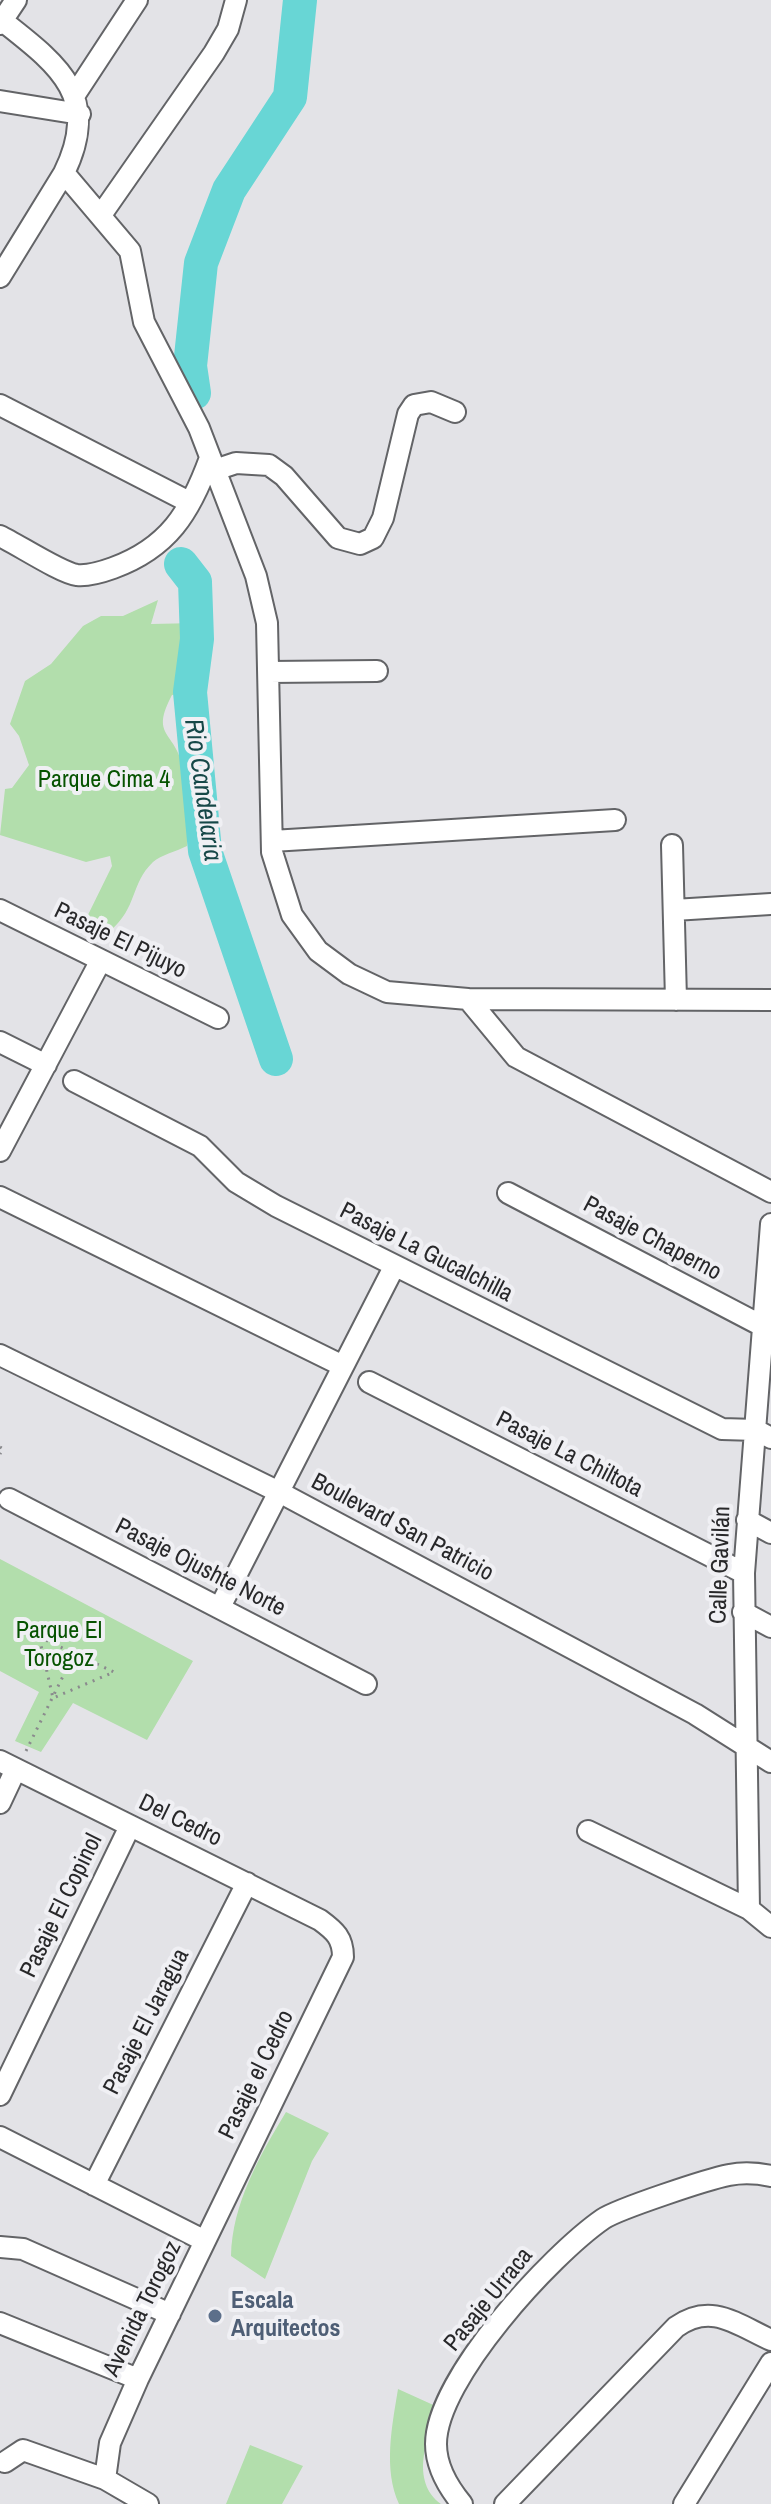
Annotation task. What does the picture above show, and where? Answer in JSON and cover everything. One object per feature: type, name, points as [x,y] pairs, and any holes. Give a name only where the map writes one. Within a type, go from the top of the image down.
[{"type":"street","points":[[0,277],[64,173],[73,154],[80,114],[76,93],[47,59],[1,21],[16,0]]},
{"type":"street","points":[[76,93],[137,0]]},
{"type":"street","points":[[101,215],[214,53],[228,29],[236,0]]},
{"type":"street","points":[[0,101],[80,114]]},
{"type":"street","points":[[64,173],[130,251],[144,322],[199,428],[256,576],[267,623],[272,841],[292,915],[318,951],[349,974],[387,992],[468,999],[771,1000]]},
{"type":"street","points":[[212,464],[269,465],[284,476],[338,538],[360,544],[373,538],[383,518],[408,414],[414,405],[431,402],[455,412]]},
{"type":"street","points":[[0,405],[189,502]]},
{"type":"street","points":[[0,536],[75,575],[101,572],[144,557],[168,537],[212,464]]},
{"type":"street","points":[[269,672],[377,671]]},
{"type":"street","points":[[272,841],[615,820]]},
{"type":"street","points":[[672,845],[676,1000]]},
{"type":"street","points":[[674,910],[771,904]]},
{"type":"street","name":"Pasaje El Pijuyo","points":[[0,910],[218,1018]]},
{"type":"street","points":[[0,1151],[101,960]]},
{"type":"street","points":[[468,999],[516,1057],[771,1192]]},
{"type":"street","points":[[0,1042],[46,1065]]},
{"type":"street","name":"Pasaje La Gucalchilla","points":[[74,1081],[200,1146],[236,1182],[394,1267],[722,1429],[764,1434]]},
{"type":"street","name":"Pasaje Chaperno","points":[[508,1193],[767,1328]]},
{"type":"street","points":[[0,1197],[343,1366]]},
{"type":"street","name":"Calle Gavilán","points":[[749,1909],[744,1573],[747,1520],[764,1434],[771,1224]]},
{"type":"street","points":[[220,1607],[394,1267]]},
{"type":"street","name":"Boulevard San Patricio","points":[[0,1355],[279,1492],[695,1714],[771,1762]]},
{"type":"street","name":"Pasaje La Chiltota","points":[[369,1382],[744,1573]]},
{"type":"street","name":"Pasaje Ojushte Norte","points":[[9,1499],[366,1684]]},
{"type":"street","points":[[747,1520],[771,1533]]},
{"type":"street","points":[[743,1612],[771,1627]]},
{"type":"street","points":[[0,1803],[8,1765]]},
{"type":"street","name":"Del Cedro","points":[[8,1765],[247,1883],[335,1931]]},
{"type":"street","name":"Pasaje El Copinol","points":[[0,2095],[130,1826]]},
{"type":"street","points":[[588,1831],[749,1909],[771,1927]]},
{"type":"street","name":"Pasaje El Jaragua","points":[[94,2185],[247,1883]]},
{"type":"street","name":"Pasaje el Cedro","points":[[205,2241],[343,1957],[343,1943],[335,1931]]},
{"type":"street","name":"Avenida Torogoz","points":[[0,2137],[205,2241],[110,2443],[105,2479]]},
{"type":"street","name":"Pasaje Urraca","points":[[462,2504],[440,2468],[436,2443],[441,2415],[453,2388],[531,2281],[605,2217],[728,2175],[753,2172],[771,2176]]},
{"type":"street","points":[[0,2247],[23,2249],[170,2314]]},
{"type":"street","points":[[505,2504],[676,2327],[692,2316],[712,2314],[771,2340]]},
{"type":"street","points":[[0,2323],[138,2379]]},
{"type":"street","points":[[684,2504],[771,2363]]},
{"type":"street","points":[[5,2462],[23,2450],[105,2479],[148,2504]]},
{"type":"path","points":[[0,1447],[3,1449],[0,1454]]},
{"type":"path","points":[[39,1637],[114,1672],[53,1698],[39,1637]]},
{"type":"path","points":[[8,1765],[53,1698],[74,1654]]},
{"type":"green space","name":"Parque Cima 4","points":[[158,600],[151,624],[198,623],[195,656],[185,657],[190,692],[172,695],[163,718],[163,726],[178,753],[184,774],[187,846],[153,862],[125,913],[110,931],[84,923],[112,866],[110,856],[86,862],[0,835],[5,789],[12,788],[29,765],[19,736],[10,724],[25,681],[51,664],[83,626],[101,616],[123,616]]},
{"type":"green space","name":"Parque El Torogoz","points":[[0,1559],[193,1661],[147,1740],[73,1703],[41,1752],[15,1741],[39,1692],[0,1671]]},
{"type":"green space","points":[[286,2112],[329,2133],[312,2161],[265,2279],[231,2256],[233,2237],[249,2181]]},
{"type":"green space","points":[[398,2389],[440,2408],[426,2445],[423,2471],[431,2495],[441,2504],[399,2504],[394,2491],[390,2462],[391,2432]]},
{"type":"green space","points":[[250,2445],[303,2466],[282,2504],[226,2504]]},
{"type":"waterway","name":"Rio Candelaria","points":[[194,393],[190,366],[201,263],[229,190],[290,97],[300,0]]},
{"type":"waterway","name":"Rio Candelaria","points":[[181,564],[195,582],[197,639],[190,692],[205,851],[276,1059]]},
{"type":"place","name":"Escala Arquitectos","points":[[215,2316]]}]
